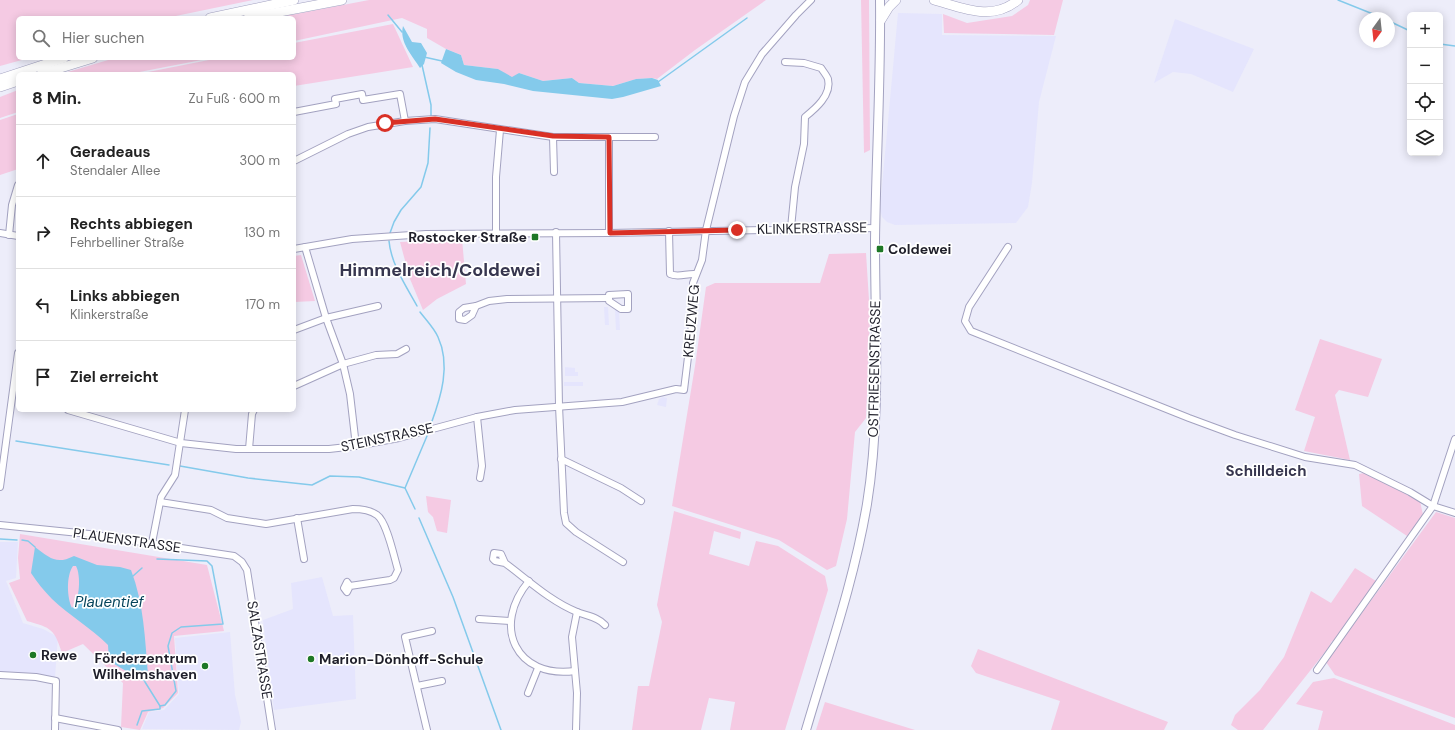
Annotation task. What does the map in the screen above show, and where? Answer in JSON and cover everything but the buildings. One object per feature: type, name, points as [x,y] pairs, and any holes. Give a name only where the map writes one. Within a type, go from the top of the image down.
[{"type":"highway","points":[[219,16],[294,0]]},
{"type":"highway","points":[[258,16],[342,0]]},
{"type":"highway","points":[[881,20],[889,7],[896,0]]},
{"type":"highway","points":[[934,0],[970,12],[1001,10],[1018,0]]},
{"type":"highway","points":[[993,11],[1007,0]]},
{"type":"highway","points":[[21,72],[58,60]]},
{"type":"highway","points":[[48,72],[86,60]]},
{"type":"highway","points":[[0,79],[16,74]]},
{"type":"highway","points":[[0,87],[16,82]]},
{"type":"main road","name":"OSTFRIESENSTRASSE","points":[[806,730],[847,593],[858,550],[867,503],[875,418],[876,228],[881,20],[880,0]]},
{"type":"street","points":[[706,230],[727,139],[745,82],[762,54],[778,34],[811,0]]},
{"type":"street","points":[[785,62],[804,63],[821,68],[828,80],[827,93],[817,107],[805,117],[804,144],[795,187],[792,228]]},
{"type":"street","points":[[296,112],[336,104],[335,99],[355,95],[362,94],[363,100],[400,94],[405,120]]},
{"type":"street","points":[[296,160],[348,134],[368,127],[405,120],[435,119],[500,130],[553,136],[655,137]]},
{"type":"street","points":[[496,233],[496,177],[500,130]]},
{"type":"street","points":[[553,136],[554,172]]},
{"type":"street","points":[[609,137],[610,233]]},
{"type":"street","points":[[9,235],[12,205],[16,192]]},
{"type":"street","name":"KLINKERSTRASSE","points":[[296,249],[352,239],[395,235],[556,232],[610,233],[792,228],[876,228]]},
{"type":"street","name":"KREUZWEG","points":[[684,390],[692,324],[692,292],[696,274],[702,260],[706,230]]},
{"type":"street","points":[[669,231],[670,274],[678,276],[686,273],[696,274]]},
{"type":"street","points":[[556,232],[559,406],[564,513],[566,523],[576,532],[624,562]]},
{"type":"street","points":[[0,233],[16,236]]},
{"type":"street","points":[[306,247],[326,318],[343,364],[350,394],[356,446]]},
{"type":"street","points":[[1008,247],[969,307],[965,321],[971,331],[1188,418],[1305,456],[1355,465],[1410,492],[1433,506],[1455,513]]},
{"type":"street","points":[[476,306],[489,301],[507,299],[609,298]]},
{"type":"street","points":[[296,329],[326,318],[378,306]]},
{"type":"street","points":[[296,385],[343,364],[376,355],[397,354],[406,349]]},
{"type":"street","points":[[0,487],[16,380]]},
{"type":"street","name":"STEINSTRASSE","points":[[81,412],[181,443],[236,449],[288,450],[356,446],[399,438],[477,417],[515,410],[622,402],[676,389],[684,390]]},
{"type":"street","points":[[152,543],[161,497],[175,475],[185,412]]},
{"type":"street","points":[[249,449],[253,412]]},
{"type":"street","points":[[477,417],[482,466],[480,478]]},
{"type":"street","points":[[1317,670],[1433,506],[1455,439]]},
{"type":"street","points":[[561,459],[621,488],[641,502]]},
{"type":"street","points":[[160,502],[211,510],[227,518],[266,524],[353,509],[363,510],[377,515],[383,522],[398,570],[394,578],[350,586]]},
{"type":"street","points":[[297,518],[304,559]]},
{"type":"street","name":"PLAUENSTRASSE","points":[[0,525],[152,543],[234,556],[242,562],[246,570]]},
{"type":"street","points":[[505,563],[556,601],[577,612],[601,620],[605,625]]},
{"type":"street","name":"SALZASTRASSE","points":[[246,570],[272,730]]},
{"type":"street","points":[[529,581],[516,599],[510,621],[511,635],[516,647],[526,659],[538,668],[551,671],[575,671]]},
{"type":"street","points":[[575,730],[575,671],[572,637],[577,612]]},
{"type":"street","points":[[479,620],[510,621]]},
{"type":"street","points":[[427,730],[405,637],[432,631]]},
{"type":"street","points":[[528,693],[538,668]]},
{"type":"street","points":[[0,675],[36,677],[56,681],[55,730]]},
{"type":"street","points":[[417,686],[442,681]]},
{"type":"street","points":[[55,718],[115,730]]},
{"type":"shaded area","points":[[0,0],[253,0],[176,16],[16,16],[16,60],[22,60],[0,66]]},
{"type":"shaded area","points":[[369,0],[766,0],[657,79],[636,79],[613,86],[579,83],[572,78],[543,81],[519,73],[512,78],[498,69],[464,65],[461,55],[446,49],[427,38],[427,29],[402,18],[296,41],[296,16],[285,16]]},
{"type":"shaded area","points":[[861,0],[869,0],[870,150],[864,153]]},
{"type":"shaded area","points":[[1030,0],[1063,0],[1054,35],[944,33],[943,14],[967,23],[1012,16],[1028,5]]},
{"type":"shaded area","points":[[898,13],[942,14],[942,35],[1056,36],[1039,102],[1032,183],[1028,207],[1016,223],[895,225],[887,222],[882,217],[880,208]]},
{"type":"shaded area","points":[[1175,19],[1254,49],[1233,92],[1191,74],[1173,72],[1154,83]]},
{"type":"shaded area","points":[[393,24],[413,67],[296,86],[296,72],[148,72],[209,60],[296,60],[296,43]]},
{"type":"shaded area","points":[[108,60],[202,60],[139,72],[68,72]]},
{"type":"shaded area","points":[[16,91],[16,113],[0,118],[0,97]]},
{"type":"shaded area","points":[[16,115],[16,170],[0,175],[0,120]]},
{"type":"shaded area","points":[[462,239],[466,284],[437,299],[423,310],[410,279],[400,242]]},
{"type":"shaded area","points":[[866,253],[870,316],[866,418],[855,432],[847,519],[836,566],[827,570],[779,540],[672,506],[695,366],[706,287],[715,283],[820,283],[829,254]]},
{"type":"shaded area","points":[[301,255],[315,301],[296,302],[296,256]]},
{"type":"shaded area","points":[[604,307],[608,307],[609,325],[605,325]]},
{"type":"shaded area","points":[[615,310],[619,310],[620,330],[616,330]]},
{"type":"shaded area","points":[[1320,339],[1382,359],[1368,397],[1339,390],[1335,395],[1350,460],[1304,451],[1315,417],[1295,410]]},
{"type":"shaded area","points":[[565,367],[575,368],[575,372],[578,372],[578,376],[565,376]]},
{"type":"shaded area","points":[[564,382],[583,382],[583,386],[564,386]]},
{"type":"shaded area","points":[[663,397],[667,398],[666,407],[657,405],[659,399]]},
{"type":"shaded area","points":[[1364,473],[1420,501],[1423,515],[1407,536],[1362,506],[1359,474]]},
{"type":"shaded area","points":[[426,496],[451,500],[447,533],[437,531],[433,517],[428,512]]},
{"type":"shaded area","points":[[674,511],[741,532],[740,539],[714,531],[709,554],[749,566],[756,541],[778,546],[825,576],[828,590],[785,730],[730,730],[735,702],[709,698],[701,730],[632,730],[638,686],[649,686],[662,622],[657,605]]},
{"type":"shaded area","points":[[1436,512],[1455,518],[1455,718],[1335,675],[1326,662]]},
{"type":"shaded area","points":[[20,534],[207,565],[224,631],[174,636],[178,693],[163,708],[148,712],[140,730],[121,727],[123,683],[83,644],[62,653],[57,639],[51,631],[47,628],[27,621],[9,583],[20,579],[18,558]]},
{"type":"shaded area","points":[[0,542],[18,542],[16,578],[6,581],[23,623],[43,629],[58,637],[55,677],[0,673]]},
{"type":"shaded area","points":[[1355,568],[1376,581],[1335,641],[1332,641],[1329,647],[1263,730],[1238,730],[1231,725],[1235,715],[1260,690],[1284,657],[1311,591],[1331,603]]},
{"type":"shaded area","name":"Marion-Dönhoff-Schule","points":[[322,577],[333,616],[353,615],[356,699],[274,710],[263,620],[293,609],[291,583]]},
{"type":"shaded area","name":"Förderzentrum Wilhelmshaven","points":[[230,632],[235,695],[241,722],[239,730],[142,729],[149,712],[164,710],[179,694],[175,638]]},
{"type":"shaded area","points":[[978,649],[1168,722],[1164,730],[1051,730],[1060,701],[976,673],[971,666]]},
{"type":"shaded area","points":[[1334,678],[1455,725],[1455,730],[1318,730],[1323,711],[1296,704],[1313,682]]},
{"type":"shaded area","points":[[825,702],[915,730],[816,730]]},
{"type":"water","points":[[403,26],[412,42],[421,43],[427,53],[424,64],[420,68],[405,43],[402,32]]},
{"type":"water","points":[[446,49],[461,55],[464,65],[498,69],[512,77],[519,73],[543,81],[572,78],[579,83],[613,86],[636,79],[652,78],[658,80],[661,86],[612,99],[533,91],[504,84],[476,80],[456,72],[441,63]]},
{"type":"water","name":"Plauentief","points":[[35,547],[53,559],[62,560],[74,556],[97,565],[120,567],[131,570],[139,596],[145,635],[148,675],[145,682],[109,661],[108,645],[52,599],[31,573]],"holes":[[[73,566],[76,566],[79,575],[79,588],[77,600],[72,608],[68,593],[68,581]]]},
{"type":"waterway","points":[[1338,0],[1368,12]]},
{"type":"waterway","points":[[388,15],[402,32]]},
{"type":"waterway","points":[[658,82],[747,18]]},
{"type":"waterway","points":[[1395,24],[1407,30]]},
{"type":"waterway","points":[[1443,44],[1455,46]]},
{"type":"waterway","points":[[424,57],[442,61]]},
{"type":"waterway","points":[[422,65],[431,105],[431,116]]},
{"type":"waterway","points":[[390,233],[401,210],[421,187],[428,163],[430,128]]},
{"type":"waterway","points":[[389,241],[390,250],[396,266],[417,306]]},
{"type":"waterway","points":[[420,312],[438,337],[444,359],[441,392],[431,424]]},
{"type":"waterway","points":[[415,509],[405,488],[427,436]]},
{"type":"waterway","points":[[16,441],[169,465]]},
{"type":"waterway","points":[[180,466],[248,478],[312,485],[330,476],[359,477],[405,488]]},
{"type":"waterway","points":[[419,518],[453,597],[501,730]]},
{"type":"waterway","points":[[0,539],[17,540]]},
{"type":"waterway","points":[[22,540],[28,541],[35,547]]},
{"type":"waterway","points":[[145,682],[160,706],[165,705],[176,691],[168,646],[172,633],[181,627],[223,624],[212,566],[207,561],[157,559]]},
{"type":"waterway","points":[[133,576],[142,568]]},
{"type":"waterway","points":[[137,725],[142,711],[160,709],[160,706]]},
{"type":"place","name":"Rostocker Straße","points":[[535,237]]},
{"type":"place","name":"Coldewei","points":[[880,249]]},
{"type":"place","name":"Rewe","points":[[33,655]]},
{"type":"place","name":"Marion-Dönhoff-Schule","points":[[311,659]]},
{"type":"place","name":"Förderzentrum Wilhelmshaven","points":[[205,666]]},
{"type":"district","name":"Himmelreich/Coldewei","points":[[440,270]]},
{"type":"district","name":"Schilldeich","points":[[1266,471]]},
{"type":"route","points":[[385,123],[405,120],[435,119],[469,123],[500,130],[553,136],[609,137],[610,233],[737,230]]}]
